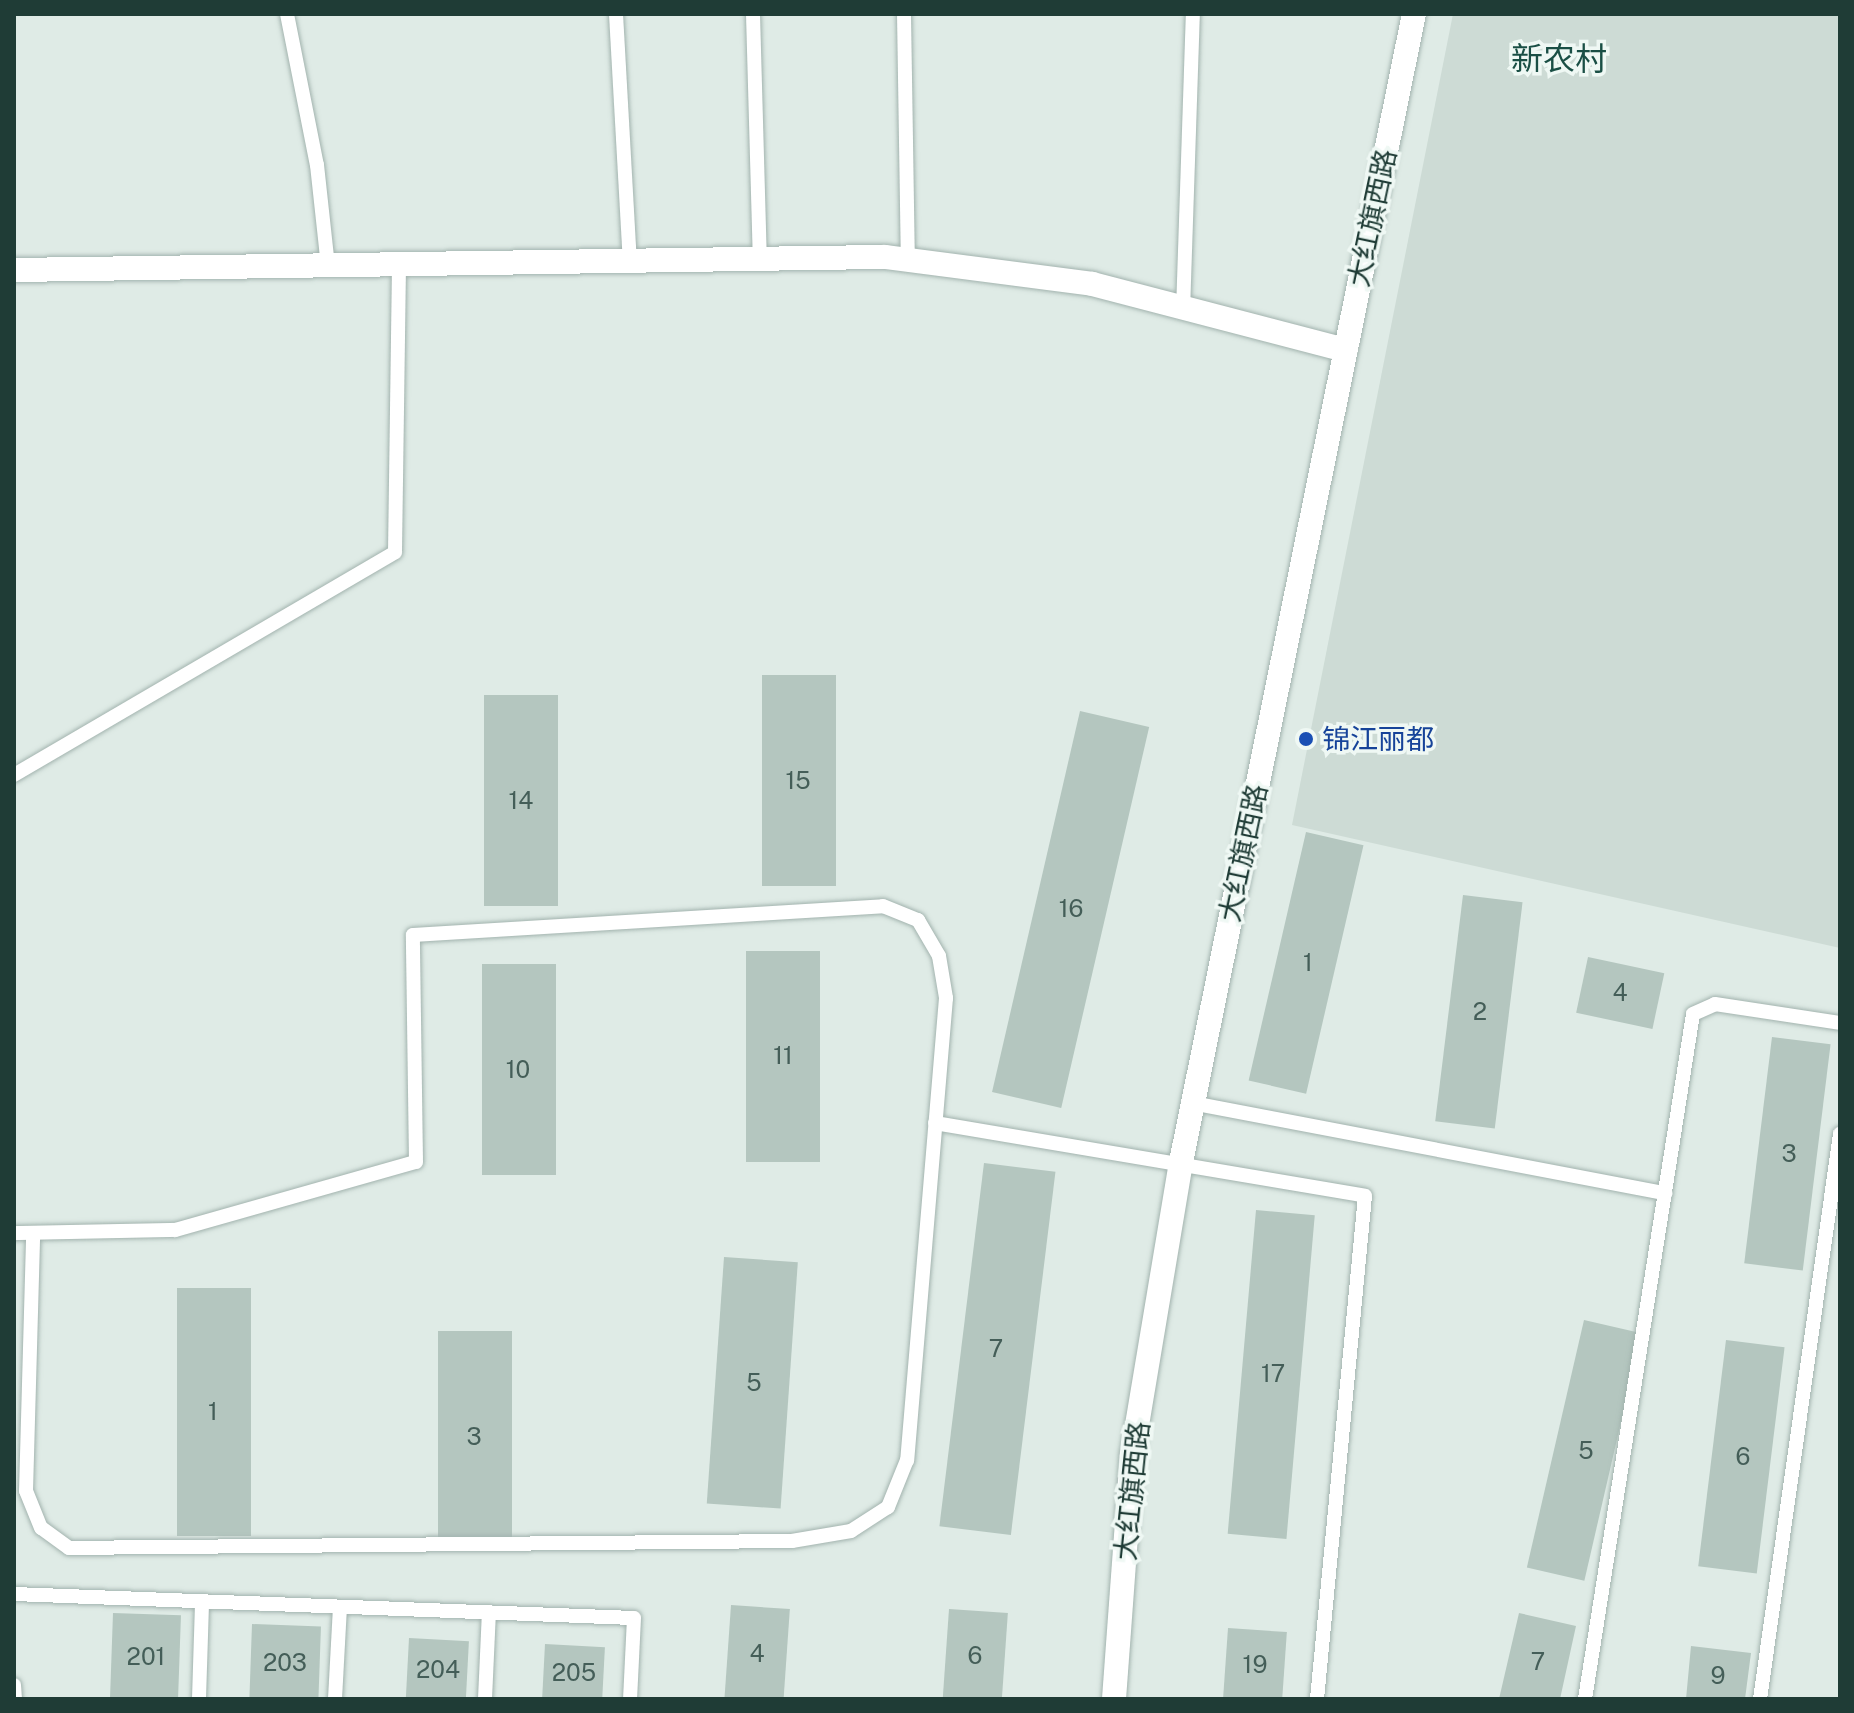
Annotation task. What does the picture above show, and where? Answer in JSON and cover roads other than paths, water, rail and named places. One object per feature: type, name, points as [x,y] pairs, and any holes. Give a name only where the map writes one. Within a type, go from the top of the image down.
[{"type":"street","name":"大红旗西路","points":[[1114,1699],[1132,1455],[1181,1162],[1414,14]]},
{"type":"street","points":[[14,270],[760,259],[908,260],[1092,284],[1183,311],[1346,350]]},
{"type":"lane","points":[[287,14],[328,266]]},
{"type":"lane","points":[[616,14],[630,261]]},
{"type":"lane","points":[[753,14],[760,259]]},
{"type":"lane","points":[[904,14],[908,260]]},
{"type":"lane","points":[[1183,311],[1193,14]]},
{"type":"lane","points":[[14,775],[395,552],[399,264]]},
{"type":"lane","points":[[14,1233],[175,1230],[416,1162],[413,935],[883,906],[918,920],[939,956],[946,998],[907,1460],[888,1507],[851,1531],[792,1541],[69,1548],[41,1528],[26,1491],[33,1233]]},
{"type":"lane","points":[[1585,1699],[1693,1014],[1715,1004],[1840,1023]]},
{"type":"lane","points":[[1192,1103],[1666,1193]]},
{"type":"lane","points":[[935,1123],[1181,1162],[1365,1196],[1317,1699]]},
{"type":"lane","points":[[1760,1699],[1840,1134]]},
{"type":"lane","points":[[14,1594],[634,1618],[630,1699]]},
{"type":"lane","points":[[199,1699],[202,1602]]},
{"type":"lane","points":[[335,1699],[340,1607]]},
{"type":"lane","points":[[485,1699],[489,1612]]},
{"type":"lane","points":[[14,1685],[15,1699]]},
{"type":"place","name":"锦江丽都","points":[[1306,739]]},
{"type":"district","name":"新农村","points":[[1559,59]]}]
